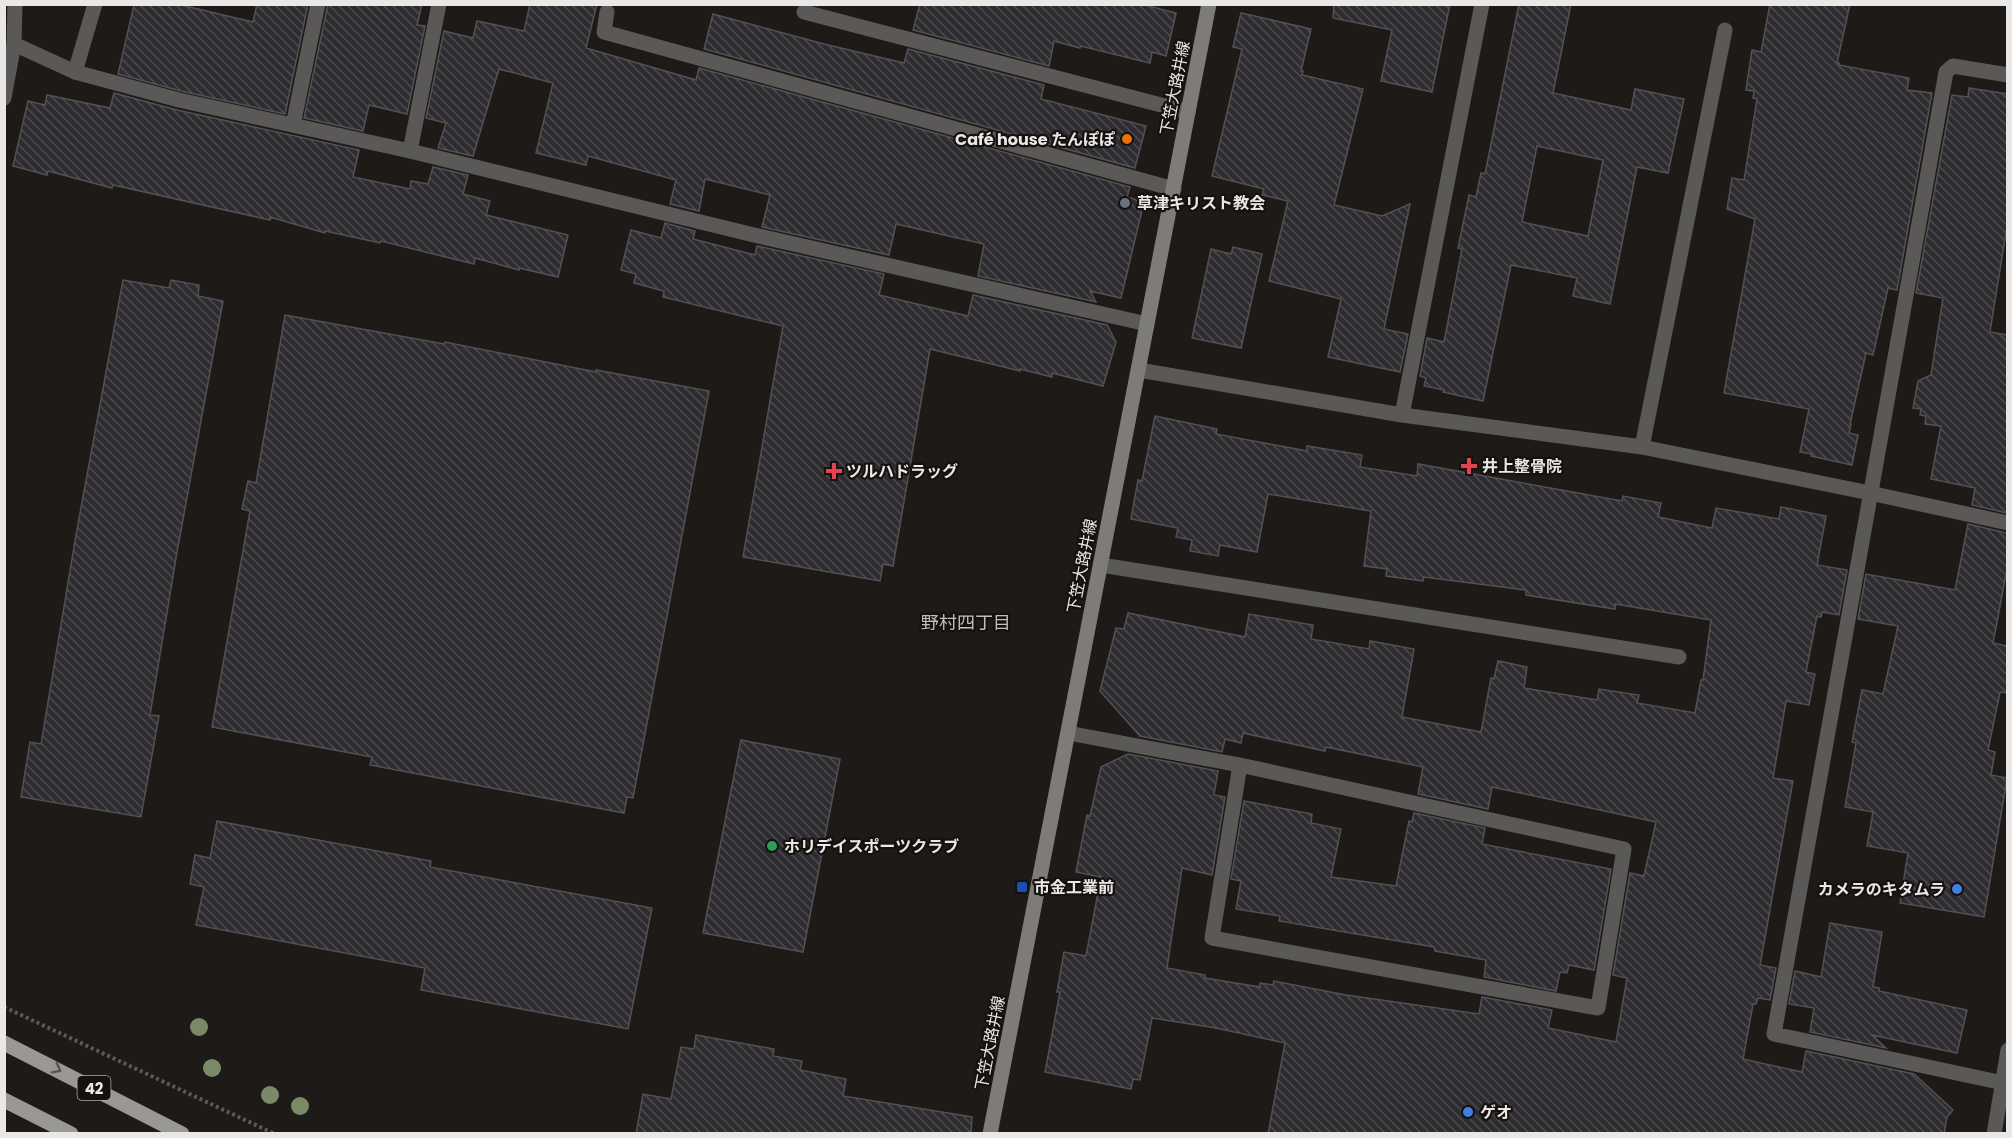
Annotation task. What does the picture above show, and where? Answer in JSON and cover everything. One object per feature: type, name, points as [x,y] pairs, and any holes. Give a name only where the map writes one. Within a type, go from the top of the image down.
[{"type":"main road","name":"下笠大路井線","points":[[990,1134],[1209,4]]},
{"type":"main road","name":"42","points":[[4,1043],[182,1134]]},
{"type":"main road","points":[[4,1100],[71,1134]]},
{"type":"street","points":[[4,98],[15,4]]},
{"type":"street","points":[[75,72],[95,4]]},
{"type":"street","points":[[293,125],[318,4]]},
{"type":"street","points":[[410,151],[440,4]]},
{"type":"street","points":[[1402,415],[1482,4]]},
{"type":"street","points":[[607,12],[604,32],[1174,189]]},
{"type":"street","points":[[804,12],[1188,112]]},
{"type":"street","points":[[1642,447],[1725,30]]},
{"type":"street","points":[[9,41],[75,72],[179,100],[410,151],[754,235],[1147,324]]},
{"type":"street","points":[[2004,1084],[1774,1034],[1946,72],[1953,66],[2007,75]]},
{"type":"street","points":[[1139,370],[1402,415],[1642,447],[1870,493],[2007,524]]},
{"type":"street","points":[[1101,565],[1679,657]]},
{"type":"street","points":[[1068,733],[1240,765],[1624,849],[1598,1008],[1212,938],[1240,765]]},
{"type":"street","points":[[1994,1134],[2004,1084],[2007,1050]]},
{"type":"path","points":[[4,1007],[275,1134]]},
{"type":"building","points":[[257,4],[308,4],[285,114],[181,91],[118,74],[134,5],[181,5],[253,22]]},
{"type":"building","points":[[328,4],[422,4],[417,25],[425,26],[407,114],[369,105],[363,131],[304,118]]},
{"type":"building","points":[[530,4],[597,4],[586,48],[696,80],[699,68],[1130,187],[1127,197],[1144,202],[1121,298],[1090,291],[1096,302],[978,276],[984,244],[896,224],[889,255],[762,227],[770,195],[705,179],[699,211],[670,204],[676,180],[588,156],[586,165],[536,153],[553,83],[499,69],[473,156],[438,148],[446,123],[426,118],[444,31],[473,38],[477,21],[524,31]]},
{"type":"building","points":[[920,4],[1141,4],[1176,13],[1166,56],[1152,52],[1150,63],[1054,41],[1049,66],[913,30]]},
{"type":"building","points":[[1334,4],[1450,4],[1432,92],[1381,81],[1392,30],[1333,18]]},
{"type":"building","points":[[1519,4],[1571,4],[1553,93],[1631,110],[1635,89],[1684,99],[1668,173],[1637,167],[1610,304],[1573,296],[1577,278],[1511,265],[1483,401],[1424,386],[1426,378],[1420,376],[1427,338],[1444,342],[1462,249],[1458,248],[1469,195],[1476,197],[1481,173],[1485,174]],"holes":[[[1537,146],[1603,160],[1588,236],[1522,222]]]},
{"type":"building","points":[[1770,4],[1850,4],[1837,63],[1909,78],[1907,90],[1932,93],[1897,290],[1888,288],[1873,355],[1866,353],[1850,424],[1849,433],[1858,435],[1852,465],[1800,452],[1809,409],[1724,393],[1755,219],[1727,209],[1732,178],[1744,180],[1757,99],[1753,98],[1754,91],[1746,90],[1752,50],[1761,52]]},
{"type":"building","points":[[1241,13],[1311,29],[1302,75],[1363,89],[1334,205],[1382,216],[1410,204],[1384,329],[1408,334],[1400,372],[1328,357],[1341,299],[1269,281],[1288,201],[1262,195],[1264,189],[1212,176],[1242,49],[1233,47]]},
{"type":"building","points":[[713,14],[904,63],[908,49],[1044,85],[1041,99],[1146,126],[1135,168],[704,49]]},
{"type":"building","points":[[1969,88],[2007,94],[2007,226],[1990,332],[2007,335],[2007,513],[1972,505],[1975,488],[1931,479],[1941,426],[1925,424],[1926,416],[1920,415],[1921,409],[1913,408],[1918,381],[1931,375],[1943,298],[1916,293],[1952,95],[1968,97]]},
{"type":"building","points":[[114,93],[177,110],[359,150],[353,177],[410,189],[411,181],[428,184],[433,167],[468,175],[463,194],[490,201],[486,215],[568,235],[558,277],[519,268],[519,270],[475,258],[474,264],[381,241],[380,243],[325,231],[325,233],[270,217],[270,220],[113,185],[112,188],[48,171],[47,175],[13,166],[28,101],[45,105],[47,95],[110,108]]},
{"type":"building","points":[[665,223],[695,231],[693,239],[755,255],[757,246],[884,274],[879,295],[968,316],[973,295],[1107,325],[1116,342],[1103,386],[1052,373],[1052,377],[1020,369],[1020,371],[930,349],[893,566],[883,564],[880,581],[743,557],[783,326],[663,297],[664,291],[634,283],[636,274],[621,270],[631,230],[661,238]]},
{"type":"building","points":[[1233,247],[1262,254],[1241,348],[1192,338],[1211,249],[1231,254]]},
{"type":"building","points":[[123,280],[169,288],[171,280],[199,285],[198,296],[223,301],[150,715],[159,716],[141,817],[21,797],[30,742],[41,744],[76,535]]},
{"type":"building","points":[[285,315],[709,391],[633,798],[627,797],[624,813],[370,765],[372,757],[212,727],[250,511],[242,509],[248,481],[256,483]]},
{"type":"building","points":[[1155,416],[1217,429],[1216,434],[1307,451],[1307,446],[1362,455],[1360,467],[1417,476],[1418,464],[1622,501],[1623,496],[1661,503],[1658,517],[1712,528],[1716,508],[1779,519],[1781,507],[1826,516],[1817,565],[1847,570],[1839,615],[1822,612],[1821,617],[1817,616],[1806,672],[1815,674],[1809,705],[1786,701],[1773,778],[1793,781],[1760,965],[1776,968],[1770,1000],[1758,998],[1756,1004],[1753,1004],[1743,1059],[1802,1072],[1806,1051],[1914,1074],[1953,1110],[1947,1117],[1944,1134],[1268,1134],[1285,1043],[1216,1028],[1152,1018],[1140,1080],[1133,1079],[1131,1089],[1045,1072],[1060,992],[1057,992],[1064,952],[1086,956],[1101,877],[1076,872],[1087,815],[1090,816],[1101,767],[1128,754],[1218,771],[1214,795],[1225,797],[1212,875],[1182,868],[1167,968],[1205,975],[1205,978],[1260,987],[1260,983],[1273,985],[1274,981],[1346,995],[1479,1014],[1482,997],[1552,1010],[1548,1028],[1616,1042],[1627,978],[1613,975],[1630,873],[1644,876],[1656,822],[1492,787],[1488,809],[1418,794],[1423,767],[1326,747],[1325,751],[1243,733],[1241,743],[1225,739],[1222,752],[1140,736],[1100,691],[1116,628],[1124,629],[1128,613],[1245,637],[1249,614],[1313,625],[1311,639],[1369,649],[1370,641],[1414,649],[1402,717],[1481,732],[1491,678],[1494,679],[1498,661],[1527,667],[1524,688],[1597,700],[1599,689],[1639,695],[1637,703],[1695,713],[1701,680],[1703,680],[1711,620],[1615,604],[1615,609],[1526,595],[1526,590],[1424,577],[1423,581],[1386,576],[1387,569],[1364,566],[1371,511],[1268,494],[1257,552],[1220,545],[1218,556],[1190,551],[1192,540],[1176,537],[1178,528],[1131,519],[1138,480],[1142,481]]},
{"type":"building","points":[[1968,524],[2007,533],[2007,569],[1993,643],[2007,646],[2007,693],[2000,692],[1988,750],[1995,752],[1991,775],[2007,778],[1984,917],[1900,903],[1908,853],[1867,846],[1873,812],[1845,807],[1856,743],[1852,742],[1862,690],[1883,694],[1898,626],[1858,619],[1866,574],[1955,590]]},
{"type":"building","name":"ホリデイスポーツクラブ","points":[[741,740],[840,759],[803,952],[703,933]]},
{"type":"building","points":[[1244,801],[1312,814],[1311,823],[1341,829],[1331,877],[1396,886],[1409,821],[1412,822],[1414,813],[1485,828],[1482,844],[1611,869],[1594,970],[1569,965],[1567,973],[1560,972],[1556,991],[1484,977],[1486,960],[1435,951],[1434,947],[1279,921],[1280,916],[1236,909],[1241,881],[1231,879]]},
{"type":"building","points":[[217,821],[431,861],[430,867],[652,908],[628,1029],[421,990],[425,968],[196,925],[204,887],[190,884],[195,855],[210,858]]},
{"type":"building","points":[[1830,923],[1882,932],[1873,987],[1879,988],[1879,991],[1967,1010],[1957,1053],[1872,1035],[1886,1048],[1810,1032],[1814,1008],[1789,1004],[1795,971],[1821,977]]},
{"type":"building","points":[[696,1035],[774,1049],[773,1056],[802,1061],[800,1070],[846,1079],[843,1096],[972,1117],[971,1134],[636,1134],[643,1094],[671,1099],[681,1047],[694,1049]]},
{"type":"place","name":"Café house たんぽぽ","points":[[1127,139]]},
{"type":"place","name":"草津キリスト教会","points":[[1125,203]]},
{"type":"place","name":"井上整骨院","points":[[1469,466]]},
{"type":"place","name":"ツルハドラッグ","points":[[834,471]]},
{"type":"place","name":"ホリデイスポーツクラブ","points":[[772,846]]},
{"type":"place","name":"市金工業前","points":[[1022,887]]},
{"type":"place","name":"カメラのキタムラ","points":[[1957,889]]},
{"type":"place","name":"ゲオ","points":[[1468,1112]]},
{"type":"district","name":"野村四丁目","points":[[966,622]]}]
